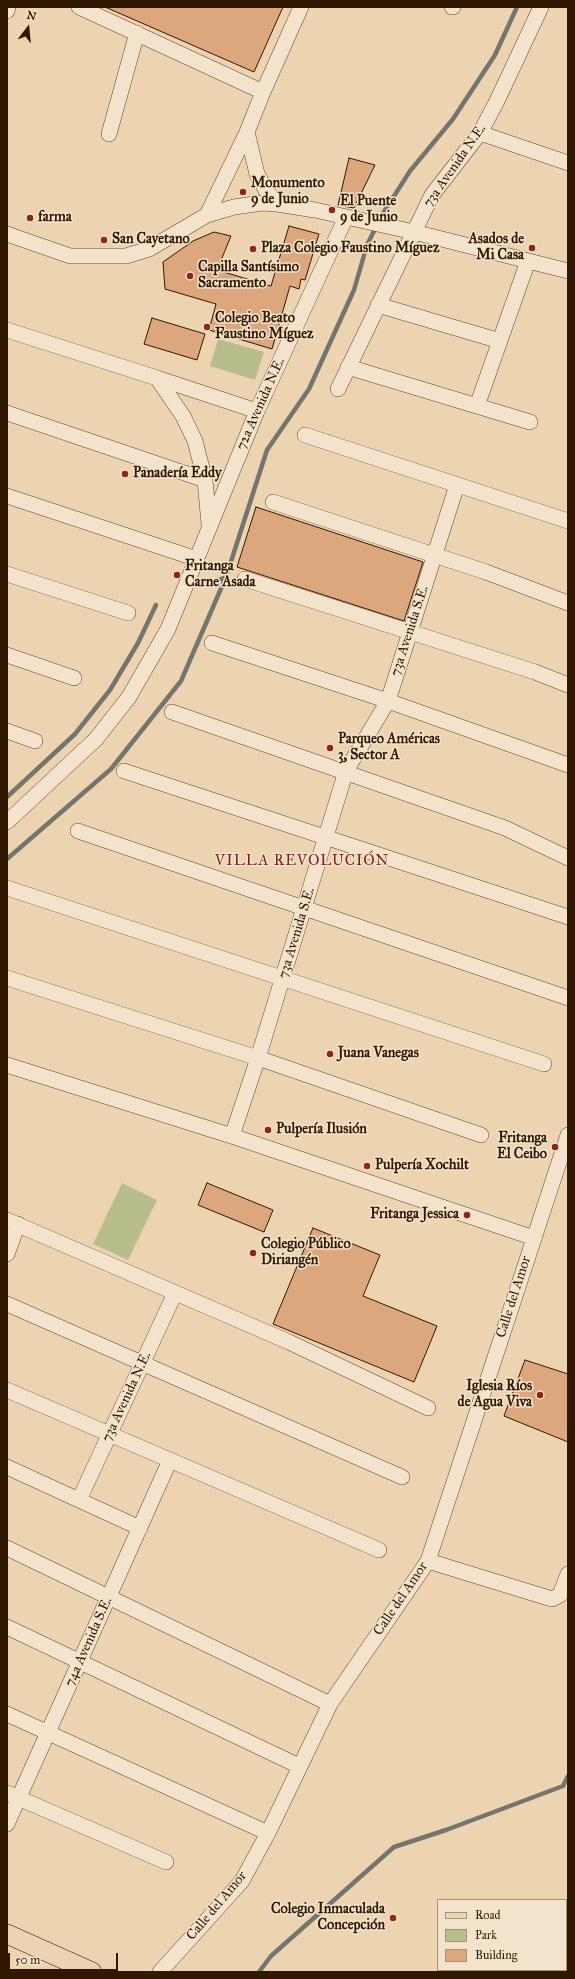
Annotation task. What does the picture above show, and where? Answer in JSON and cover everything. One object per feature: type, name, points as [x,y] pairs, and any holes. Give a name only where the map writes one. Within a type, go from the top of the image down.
[{"type":"main road","points":[[7,1934],[92,1972]]},
{"type":"street","points":[[7,11],[8,7]]},
{"type":"street","points":[[79,7],[263,92]]},
{"type":"street","points":[[207,215],[247,132],[301,7]]},
{"type":"street","name":"73a Avenida N.E.","points":[[338,389],[432,195],[480,133],[497,101],[541,7]]},
{"type":"street","points":[[109,134],[137,33]]},
{"type":"street","points":[[247,132],[257,174],[266,190],[277,204]]},
{"type":"street","points":[[480,133],[568,163]]},
{"type":"street","points":[[7,234],[70,256],[126,256],[149,249],[207,215],[234,206],[262,203],[277,204],[392,227],[568,271]]},
{"type":"street","name":"72a Avenida N.E.","points":[[7,822],[96,739],[128,697],[168,628],[257,411],[351,218]]},
{"type":"street","points":[[477,406],[528,261]]},
{"type":"street","points":[[378,305],[500,342]]},
{"type":"street","points":[[7,330],[257,411]]},
{"type":"street","points":[[348,367],[530,422]]},
{"type":"street","points":[[157,378],[183,416],[195,441],[205,480],[210,527]]},
{"type":"street","points":[[7,413],[205,480]]},
{"type":"street","points":[[305,435],[568,521]]},
{"type":"street","name":"73a Avenida S.E.","points":[[232,1136],[283,978],[346,771],[388,701],[457,484]]},
{"type":"street","points":[[7,496],[197,559]]},
{"type":"street","points":[[273,502],[435,555],[568,603]]},
{"type":"street","points":[[7,574],[128,613]]},
{"type":"street","points":[[245,579],[535,672],[568,685]]},
{"type":"street","points":[[212,643],[388,701],[568,765]]},
{"type":"street","points":[[7,655],[74,678]]},
{"type":"street","points":[[172,712],[346,771],[505,828],[568,858]]},
{"type":"street","points":[[7,731],[35,741]]},
{"type":"street","points":[[124,771],[568,916]]},
{"type":"street","points":[[78,831],[568,998]]},
{"type":"street","points":[[7,888],[544,1064]]},
{"type":"street","points":[[7,978],[258,1058],[481,1135]]},
{"type":"street","points":[[7,1065],[232,1136],[534,1238]]},
{"type":"street","name":"Calle del Amor","points":[[160,1972],[242,1881],[268,1833],[330,1704],[428,1561],[534,1238],[565,1151],[568,1135]]},
{"type":"street","points":[[7,1254],[12,1222],[289,1342],[428,1408]]},
{"type":"street","name":"73a Avenida N.E.","points":[[79,1500],[175,1293]]},
{"type":"street","points":[[7,1304],[402,1477]]},
{"type":"street","points":[[7,1390],[379,1550]]},
{"type":"street","name":"74a Avenida S.E.","points":[[7,1824],[13,1795],[48,1733],[170,1460]]},
{"type":"street","points":[[7,1467],[140,1528]]},
{"type":"street","points":[[7,1548],[330,1704]]},
{"type":"street","points":[[428,1561],[552,1599],[560,1596],[568,1574]]},
{"type":"street","points":[[7,1627],[299,1766]]},
{"type":"street","points":[[7,1714],[268,1833]]},
{"type":"street","points":[[13,1795],[166,1862]]},
{"type":"green space","points":[[218,339],[264,352],[255,380],[210,366]]},
{"type":"green space","points":[[122,1183],[157,1200],[128,1260],[93,1244]]},
{"type":"building","points":[[105,7],[283,7],[254,72]]},
{"type":"building","points":[[349,158],[375,165],[354,208],[338,205]]},
{"type":"building","points":[[289,226],[319,234],[305,280],[301,279],[299,289],[290,286],[272,349],[209,330],[216,304],[165,289],[163,262],[193,241],[214,232],[231,236],[217,270],[271,286]]},
{"type":"building","points":[[152,318],[205,334],[197,360],[144,344]]},
{"type":"building","points":[[256,507],[423,562],[404,621],[237,567]]},
{"type":"building","points":[[207,1183],[273,1210],[264,1232],[198,1205]]},
{"type":"building","points":[[313,1228],[380,1255],[363,1296],[437,1326],[414,1382],[273,1324]]},
{"type":"building","name":"Iglesia Ríos de Agua Viva","points":[[525,1360],[568,1374],[568,1442],[504,1416]]},
{"type":"waterway","points":[[7,859],[111,769],[181,681],[226,577],[267,450],[309,389],[354,290],[367,245],[382,215],[410,171],[453,119],[495,55],[517,7]]},
{"type":"waterway","points":[[216,581],[226,577]]},
{"type":"waterway","points":[[7,797],[75,734],[110,690],[138,643],[156,605]]},
{"type":"waterway","points":[[259,1972],[271,1956],[394,1847],[446,1830],[563,1786],[568,1776]]},
{"type":"place","name":"Monumento 9 de Junio","points":[[243,192]]},
{"type":"place","name":"El Puente 9 de Junio","points":[[332,210]]},
{"type":"place","name":"farma","points":[[30,218]]},
{"type":"place","name":"San Cayetano","points":[[104,240]]},
{"type":"place","name":"Asados de Mi Casa","points":[[532,248]]},
{"type":"place","name":"Plaza Colegio Faustino Míguez","points":[[253,249]]},
{"type":"place","name":"Capilla Santísimo Sacramento","points":[[190,276]]},
{"type":"place","name":"Colegio Beato Faustino Míguez","points":[[207,327]]},
{"type":"place","name":"Panadería Eddy","points":[[125,474]]},
{"type":"place","name":"Fritanga Carne Asada","points":[[177,575]]},
{"type":"place","name":"Parqueo Américas 3, Sector A","points":[[330,748]]},
{"type":"place","name":"Juana Vanegas","points":[[330,1054]]},
{"type":"place","name":"Pulpería Ilusión","points":[[268,1130]]},
{"type":"place","name":"Fritanga El Ceibo","points":[[555,1147]]},
{"type":"place","name":"Pulpería Xochilt","points":[[367,1166]]},
{"type":"place","name":"Fritanga Jessica","points":[[467,1215]]},
{"type":"place","name":"Colegio Público Diriangén","points":[[253,1253]]},
{"type":"place","name":"Iglesia Ríos de Agua Viva","points":[[540,1395]]},
{"type":"place","name":"Colegio Inmaculada Concepción","points":[[393,1918]]},
{"type":"district","name":"VILLA REVOLUCIÓN","points":[[302,861]]}]
